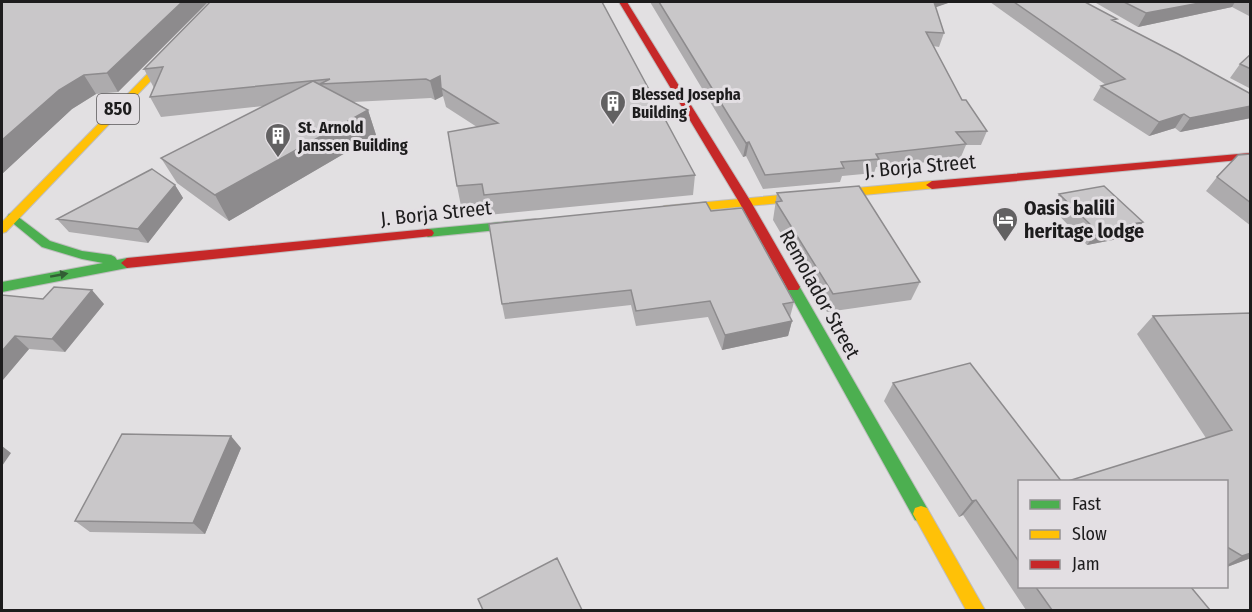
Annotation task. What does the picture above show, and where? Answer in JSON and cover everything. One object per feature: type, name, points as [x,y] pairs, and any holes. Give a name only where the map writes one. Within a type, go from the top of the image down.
[{"type":"street","name":"850","points":[[2,229],[8,216],[222,2]]},
{"type":"street","name":"Remolador Street","points":[[622,2],[745,202],[976,610]]},
{"type":"street","name":"J. Borja Street","points":[[650,211],[1251,156]]},
{"type":"street","points":[[8,216],[46,244],[82,255],[127,263]]},
{"type":"street","name":"J. Borja Street","points":[[127,263],[555,221]]},
{"type":"street","points":[[2,287],[127,263]]},
{"type":"building","points":[[2,2],[182,2],[107,73],[84,75],[59,90],[2,140]]},
{"type":"building","points":[[210,2],[602,2],[695,175],[484,195],[482,184],[457,186],[448,132],[498,123],[441,88],[440,76],[430,81],[426,79],[320,84],[330,79],[150,97],[163,67],[144,69]]},
{"type":"building","points":[[659,2],[934,2],[944,33],[926,32],[962,100],[966,100],[987,131],[956,132],[966,144],[876,154],[879,159],[841,162],[844,168],[765,175],[749,142],[746,143]]},
{"type":"building","points":[[1014,2],[1085,2],[1117,19],[1112,20],[1251,94],[1251,106],[1190,118],[1184,114],[1159,122],[1101,86],[1125,79]]},
{"type":"building","points":[[1124,2],[1205,2],[1146,13]]},
{"type":"building","points":[[1251,54],[1251,69],[1240,64]]},
{"type":"building","points":[[313,81],[368,110],[215,195],[161,158]]},
{"type":"building","points":[[1251,154],[1251,203],[1217,177],[1238,155]]},
{"type":"building","points":[[152,169],[175,185],[138,229],[57,219]]},
{"type":"building","points":[[859,186],[920,282],[833,294],[776,202],[782,201],[777,193]]},
{"type":"building","points":[[1104,186],[1143,222],[1097,231],[1059,194]]},
{"type":"building","points":[[706,202],[711,211],[742,208],[794,302],[783,304],[792,321],[725,335],[710,301],[636,311],[631,290],[502,304],[489,224]]},
{"type":"building","points":[[54,287],[92,290],[52,339],[15,336],[2,351],[2,295],[43,299]]},
{"type":"building","points":[[1251,313],[1251,553],[1242,556],[1228,548],[1228,480],[1071,480],[1232,430],[1153,316]]},
{"type":"building","points":[[970,363],[1060,480],[1018,480],[1018,560],[976,500],[972,501],[893,383]]},
{"type":"building","points":[[122,434],[231,436],[193,523],[75,521]]},
{"type":"building","points":[[557,558],[582,610],[483,610],[478,599]]},
{"type":"building","points":[[1036,588],[1192,588],[1210,610],[1052,610]]},
{"type":"traffic: fast","points":[[13,217],[46,244],[82,255],[111,260]]},
{"type":"traffic: fast","points":[[428,233],[535,223]]},
{"type":"traffic: fast","points":[[2,287],[127,263]]},
{"type":"traffic: fast","points":[[793,287],[921,514]]},
{"type":"traffic: slow","points":[[2,229],[222,2]]},
{"type":"traffic: slow","points":[[664,210],[932,185]]},
{"type":"traffic: slow","points":[[921,514],[976,610]]},
{"type":"traffic: jam","points":[[623,2],[745,202],[793,287]]},
{"type":"traffic: jam","points":[[932,185],[1250,156]]},
{"type":"traffic: jam","points":[[127,263],[428,233]]},
{"type":"place","name":"Blessed Josepha Building","points":[[613,126]]},
{"type":"place","name":"St. Arnold Janssen Building","points":[[278,159]]},
{"type":"place","name":"Oasis balili heritage lodge","points":[[1005,243]]}]
